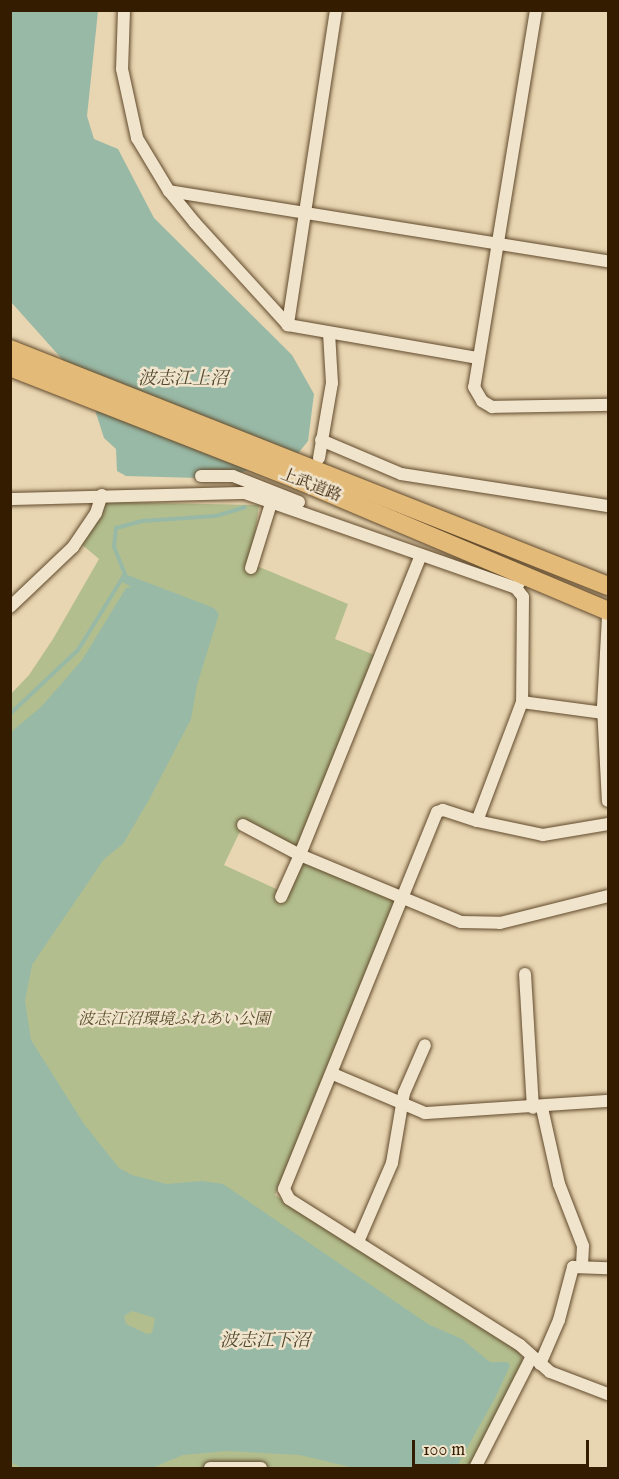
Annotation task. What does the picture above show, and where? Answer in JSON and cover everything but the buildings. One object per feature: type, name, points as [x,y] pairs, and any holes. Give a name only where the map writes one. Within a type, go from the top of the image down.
[{"type":"highway","name":"上武道路","points":[[12,356],[520,582],[609,611]]},
{"type":"highway","name":"上武道路","points":[[303,486],[609,586]]},
{"type":"street","points":[[124,10],[122,69],[127,102],[137,138],[169,191],[288,326],[478,358]]},
{"type":"street","points":[[288,326],[336,10]]},
{"type":"street","points":[[536,10],[478,358],[475,394],[492,407],[609,405]]},
{"type":"street","points":[[169,191],[609,261]]},
{"type":"street","points":[[10,499],[206,492],[245,494],[272,500],[303,486],[321,440],[332,382],[329,333]]},
{"type":"street","points":[[321,440],[401,474],[609,506]]},
{"type":"street","points":[[201,476],[233,476],[303,486],[358,536],[520,582],[523,597],[522,702],[477,822]]},
{"type":"street","points":[[10,607],[73,547],[96,513],[102,495]]},
{"type":"street","points":[[251,567],[272,500]]},
{"type":"street","points":[[281,897],[421,555]]},
{"type":"street","points":[[609,617],[605,709],[609,801]]},
{"type":"street","points":[[522,702],[605,709]]},
{"type":"street","points":[[609,824],[543,835],[477,822],[443,810],[437,812],[333,1074],[284,1189],[289,1199],[520,1345],[536,1361],[564,1379],[609,1395]]},
{"type":"street","points":[[243,825],[300,855],[461,922],[500,923],[609,896]]},
{"type":"street","points":[[525,974],[537,1108],[559,1184],[583,1246],[582,1264]]},
{"type":"street","points":[[358,1242],[392,1163],[402,1105],[425,1045]]},
{"type":"street","points":[[333,1074],[402,1105],[426,1113],[537,1108],[609,1101]]},
{"type":"street","points":[[475,1468],[559,1320],[571,1271],[582,1264],[609,1268]]},
{"type":"street","points":[[210,1468],[261,1468]]},
{"type":"green space","name":"波志江沼環境ふれあい公園","points":[[106,502],[259,505],[253,550],[257,566],[348,604],[335,639],[377,656],[297,851],[244,823],[224,865],[287,894],[298,863],[304,862],[395,898],[397,903],[275,1195],[519,1351],[523,1362],[469,1468],[282,1468],[225,1464],[198,1468],[11,1468],[10,695],[29,675],[53,639],[99,559],[80,543]]},
{"type":"water","name":"波志江上沼","points":[[10,11],[98,11],[87,116],[94,139],[118,149],[154,218],[292,355],[314,394],[308,441],[296,456],[242,472],[199,471],[199,478],[126,476],[117,471],[116,449],[104,438],[88,388],[11,302]]},
{"type":"water","name":"波志江下沼","points":[[125,574],[214,608],[219,614],[197,685],[191,719],[150,798],[123,844],[104,859],[32,965],[25,1001],[31,1040],[84,1124],[119,1168],[132,1175],[167,1184],[202,1181],[223,1184],[428,1324],[462,1339],[490,1362],[508,1362],[510,1366],[495,1398],[456,1468],[354,1468],[300,1455],[226,1451],[183,1455],[152,1468],[22,1468],[11,1462],[11,732],[41,707],[82,660],[126,588],[131,587],[121,581]],"holes":[[[132,1311],[155,1318],[152,1333],[147,1334],[126,1324],[124,1316]]]},
{"type":"waterway","points":[[10,714],[78,650],[125,574],[114,547],[116,528],[142,521],[216,516],[245,507]]}]
